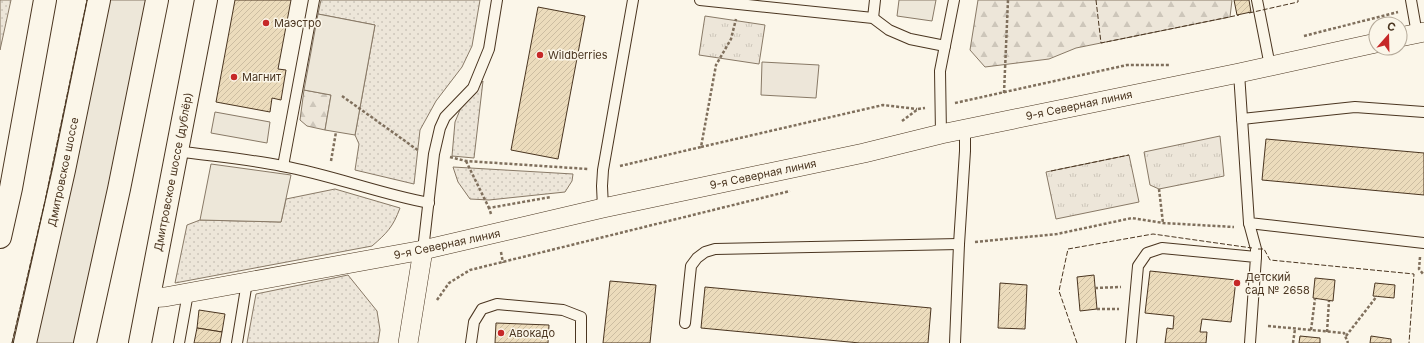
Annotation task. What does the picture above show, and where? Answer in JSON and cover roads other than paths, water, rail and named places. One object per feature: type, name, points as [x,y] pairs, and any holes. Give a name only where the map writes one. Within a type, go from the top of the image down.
[{"type":"main road","points":[[0,238],[11,188],[45,0]]},
{"type":"main road","name":"Дмитровское шоссе","points":[[25,343],[64,170],[98,0]]},
{"type":"main road","points":[[84,343],[119,189],[157,0]]},
{"type":"main road","name":"Дмитровское шоссе (дублёр)","points":[[140,343],[206,0]]},
{"type":"street","name":"9-я Северная линия","points":[[148,298],[166,297],[424,250],[603,208],[864,153],[941,134],[1239,73],[1368,45]]},
{"type":"street","points":[[408,343],[424,250]]},
{"type":"lane","points":[[283,166],[314,0]]},
{"type":"lane","points":[[424,250],[434,154],[440,128],[445,117],[473,88],[489,49],[497,0]]},
{"type":"lane","points":[[603,208],[603,170],[633,0]]},
{"type":"lane","points":[[700,0],[873,18],[889,30],[910,39],[945,46]]},
{"type":"lane","points":[[873,18],[876,0]]},
{"type":"lane","points":[[941,134],[940,71],[954,0]]},
{"type":"lane","points":[[1257,0],[1270,66]]},
{"type":"lane","points":[[1412,4],[1414,34]]},
{"type":"lane","points":[[1239,73],[1249,225],[1256,249],[1250,343]]},
{"type":"lane","points":[[1242,119],[1355,108],[1424,112]]},
{"type":"lane","points":[[955,343],[965,129]]},
{"type":"lane","points":[[177,151],[283,166],[407,199],[429,203]]},
{"type":"lane","points":[[1249,225],[1424,243]]},
{"type":"lane","points":[[685,323],[691,266],[697,258],[705,252],[715,249],[959,244]]},
{"type":"lane","points":[[1131,343],[1138,266],[1148,252],[1162,248],[1256,257]]},
{"type":"lane","points":[[237,343],[247,282]]},
{"type":"lane","points":[[179,343],[188,293]]},
{"type":"lane","points":[[471,343],[474,322],[482,309],[497,304],[563,310],[581,317],[581,343]]},
{"type":"place","name":"Маэстро","points":[[266,23]]},
{"type":"place","name":"Wildberries","points":[[540,55]]},
{"type":"place","name":"Магнит","points":[[234,77]]},
{"type":"place","name":"Детский сад № 2658","points":[[1237,283]]},
{"type":"place","name":"Авокадо","points":[[501,333]]}]
